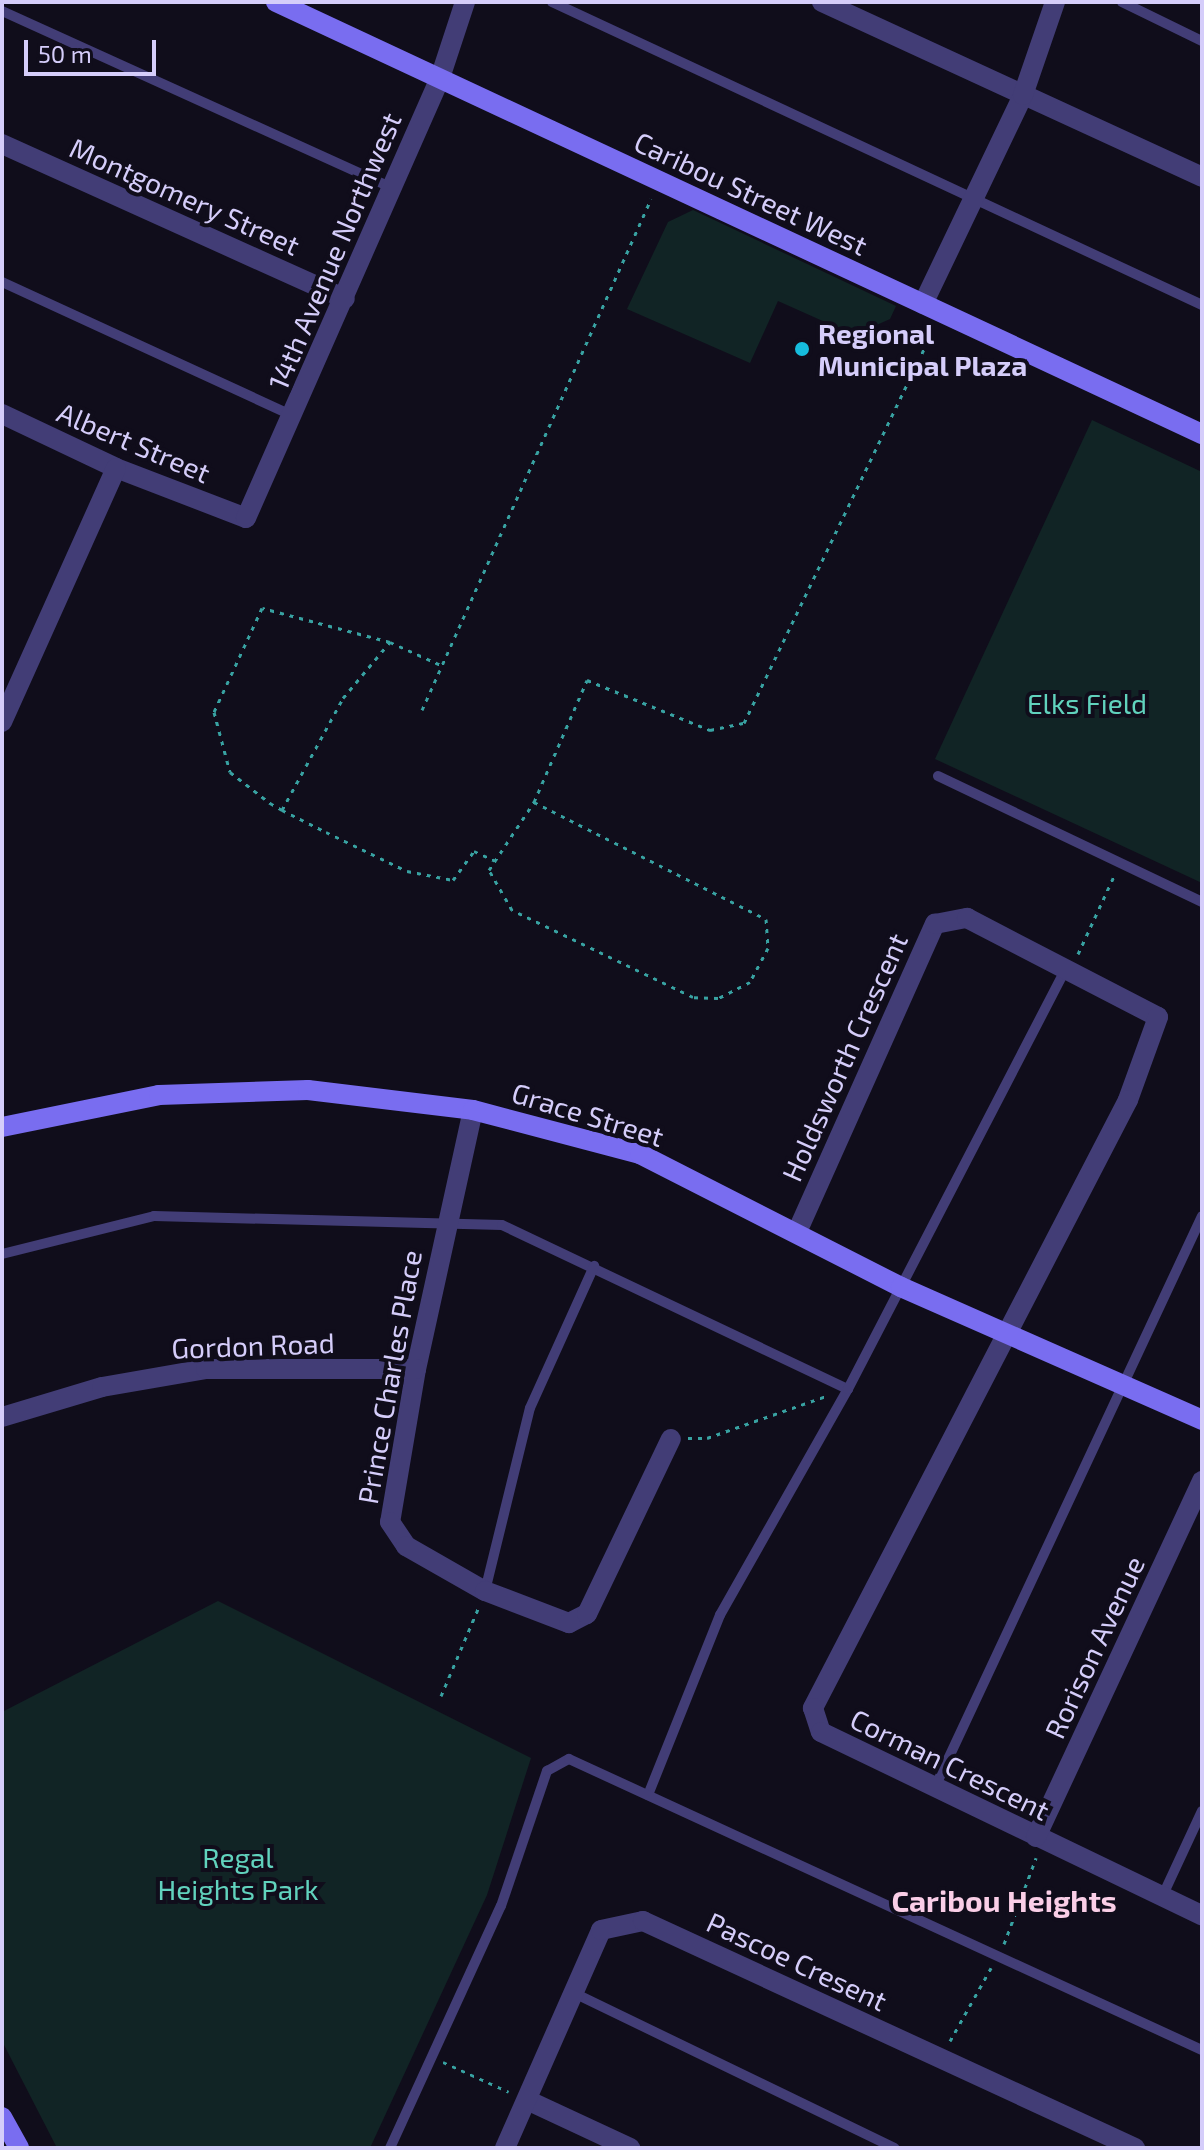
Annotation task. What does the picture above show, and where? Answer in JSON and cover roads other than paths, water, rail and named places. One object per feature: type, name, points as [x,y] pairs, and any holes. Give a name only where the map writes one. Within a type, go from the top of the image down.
[{"type":"street","name":"Caribou Street West","points":[[276,2],[1202,434]]},
{"type":"street","name":"14th Avenue Northwest","points":[[246,518],[440,78],[465,2]]},
{"type":"street","points":[[822,2],[1202,177]]},
{"type":"street","points":[[933,308],[973,199],[1023,95],[1055,2]]},
{"type":"street","name":"Montgomery Street","points":[[2,144],[345,299]]},
{"type":"street","name":"Albert Street","points":[[2,414],[116,468],[246,518]]},
{"type":"street","points":[[2,722],[116,468]]},
{"type":"street","name":"Holdsworth Crescent","points":[[797,1232],[935,924],[967,918],[1158,1017],[1128,1100],[1009,1331]]},
{"type":"street","name":"Grace Street","points":[[2,1127],[159,1095],[308,1090],[473,1110],[640,1154],[901,1287],[1009,1331],[1202,1420]]},
{"type":"street","name":"Prince Charles Place","points":[[473,1110],[416,1369],[390,1522],[406,1546],[485,1591],[569,1623],[587,1614],[671,1439]]},
{"type":"street","name":"Corman Crescent","points":[[1009,1331],[813,1708],[821,1732],[1161,1898],[1202,1915]]},
{"type":"street","name":"Gordon Road","points":[[2,1417],[102,1387],[206,1369],[416,1369]]},
{"type":"street","name":"Rorison Avenue","points":[[1036,1837],[1202,1481]]},
{"type":"street","name":"Pascoe Cresent","points":[[505,2148],[601,1930],[643,1921],[1135,2148]]},
{"type":"street","points":[[527,2100],[630,2148]]},
{"type":"street","points":[[3,2121],[19,2148]]},
{"type":"lane","points":[[552,2],[1202,305]]},
{"type":"lane","points":[[1122,2],[1202,41]]},
{"type":"lane","points":[[2,11],[392,188]]},
{"type":"lane","points":[[2,282],[293,416]]},
{"type":"lane","points":[[938,776],[1202,902]]},
{"type":"lane","points":[[648,1795],[720,1615],[848,1389],[1068,968]]},
{"type":"lane","points":[[2,1254],[154,1216],[502,1225],[848,1389]]},
{"type":"lane","points":[[934,1788],[1202,1216]]},
{"type":"lane","points":[[485,1591],[530,1408],[594,1266]]},
{"type":"lane","points":[[390,2148],[501,1906],[547,1771],[569,1759],[1202,2050]]},
{"type":"lane","points":[[1161,1898],[1202,1811]]},
{"type":"lane","points":[[574,1993],[894,2148]]},
{"type":"place","name":"Regional Municipal Plaza","points":[[802,349]]},
{"type":"district","name":"Caribou Heights","points":[[1004,1900]]},
{"type":"park label","name":"Elks Field","points":[[1087,703]]},
{"type":"park label","name":"Regal Heights Park","points":[[238,1873]]}]
